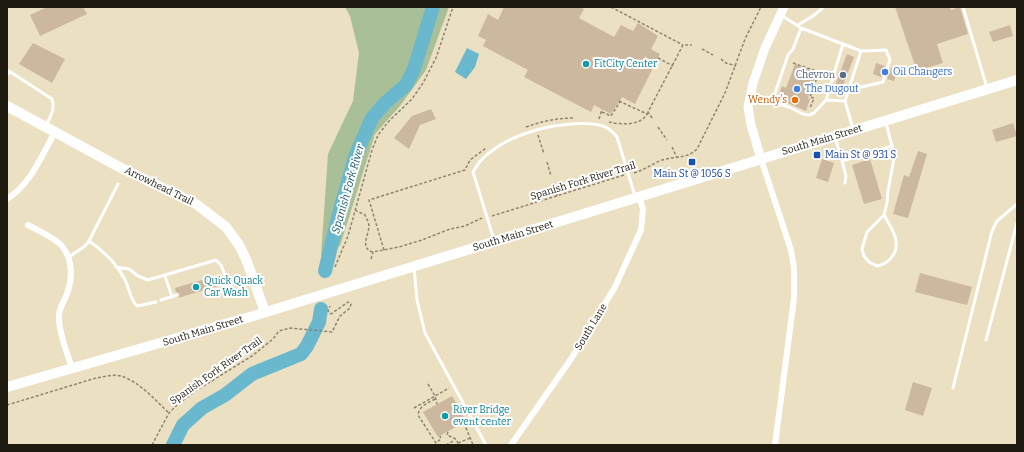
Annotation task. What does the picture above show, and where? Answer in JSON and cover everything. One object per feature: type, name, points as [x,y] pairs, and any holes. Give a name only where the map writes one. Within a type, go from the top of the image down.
[{"type":"main road","name":"South Main Street","points":[[7,388],[292,304],[1017,80]]},
{"type":"main road","name":"Arrowhead Trail","points":[[7,106],[123,169],[196,204],[226,227],[239,245],[246,259],[264,312]]},
{"type":"street","points":[[775,445],[794,298],[794,268],[791,250],[751,125],[748,107],[753,83],[764,48],[781,10]]},
{"type":"street","points":[[7,199],[18,191],[29,178],[55,132]]},
{"type":"street","name":"South Lane","points":[[511,445],[571,359],[615,287],[641,230],[643,208],[637,198]]},
{"type":"street","points":[[28,225],[47,235],[61,245],[72,270],[67,294],[62,304],[59,320],[72,368]]},
{"type":"lane","points":[[823,7],[820,11],[799,26],[793,49],[788,55],[774,96],[774,100],[777,104],[803,114],[809,115],[814,113],[826,100],[843,44]]},
{"type":"lane","points":[[963,7],[988,90]]},
{"type":"lane","points":[[781,10],[799,26],[843,44],[862,51],[886,50],[890,60],[883,82],[849,90]]},
{"type":"lane","points":[[854,131],[845,101],[862,51]]},
{"type":"lane","points":[[7,75],[8,71],[52,99],[54,106],[53,111],[45,127]]},
{"type":"lane","points":[[826,100],[845,101]]},
{"type":"lane","points":[[884,215],[867,232],[862,248],[864,256],[869,262],[877,266],[890,260],[894,252],[896,242],[884,215],[894,158],[886,121]]},
{"type":"lane","points":[[494,242],[473,172],[477,165],[488,154],[509,141],[530,132],[556,125],[576,124],[602,126],[612,131],[617,137],[637,198]]},
{"type":"lane","points":[[834,136],[846,176],[845,183]]},
{"type":"lane","points":[[842,161],[892,146]]},
{"type":"lane","points":[[68,258],[85,246],[89,241],[118,184]]},
{"type":"lane","points":[[952,388],[992,231],[997,220],[1017,204]]},
{"type":"lane","points":[[986,340],[1017,223]]},
{"type":"lane","points":[[89,241],[99,248],[116,267],[125,280],[134,303],[137,306],[156,302]]},
{"type":"lane","points":[[116,267],[129,269],[143,279],[148,280],[216,260],[221,265],[226,278],[217,283]]},
{"type":"lane","points":[[414,266],[417,300],[425,333],[486,445]]},
{"type":"lane","points":[[165,276],[172,297]]},
{"type":"lane","points":[[161,300],[177,296]]},
{"type":"path","points":[[335,267],[348,236],[372,150],[378,135],[389,121],[412,99],[423,83],[436,58],[453,7]]},
{"type":"path","points":[[612,7],[683,45],[692,45]]},
{"type":"path","name":"Spanish Fork River Trail","points":[[373,252],[422,240],[450,229],[465,226],[486,217],[644,170],[663,160],[677,158],[693,153],[697,149],[722,100],[745,39],[761,7]]},
{"type":"path","points":[[652,118],[648,112],[683,45]]},
{"type":"path","points":[[702,49],[713,55]]},
{"type":"path","points":[[658,58],[673,66]]},
{"type":"path","points":[[721,59],[726,63],[736,66]]},
{"type":"path","points":[[793,63],[826,75]]},
{"type":"path","points":[[808,110],[814,98],[810,97],[819,72]]},
{"type":"path","points":[[611,123],[611,116],[620,101],[647,114]]},
{"type":"path","points":[[599,119],[602,110],[611,116]]},
{"type":"path","points":[[658,127],[667,140]]},
{"type":"path","points":[[538,135],[544,154]]},
{"type":"path","points":[[672,147],[677,158]]},
{"type":"path","points":[[547,162],[551,176]]},
{"type":"path","points":[[554,184],[557,196]]},
{"type":"path","points":[[355,210],[365,215],[369,225],[365,243],[366,248],[373,252],[371,259]]},
{"type":"path","name":"Spanish Fork River Trail","points":[[152,445],[169,413],[178,404],[197,390],[252,356],[273,339],[279,331],[290,328],[332,332],[340,316],[350,308],[351,304],[348,302],[345,303],[331,314],[328,311],[330,306]]},
{"type":"path","points":[[7,405],[96,378],[120,376],[135,382],[169,413]]},
{"type":"path","points":[[428,384],[437,404]]},
{"type":"path","points":[[438,445],[418,415],[419,410],[423,406],[448,388]]},
{"type":"path","points":[[414,408],[435,397]]},
{"type":"path","points":[[464,422],[473,445]]},
{"type":"path","points":[[448,432],[447,435],[456,439],[458,444],[470,438]]},
{"type":"path","points":[[436,443],[441,439],[440,436]]},
{"type":"path","points":[[446,445],[456,439]]},
{"type":"green space","points":[[345,7],[449,7],[426,70],[400,106],[375,134],[340,246],[321,256],[328,154],[353,101],[359,53],[350,16]]},
{"type":"water","points":[[467,48],[479,54],[475,67],[466,79],[455,72]]},
{"type":"building","points":[[47,7],[83,7],[87,14],[40,36],[30,15]]},
{"type":"building","name":"FitCity Center","points":[[504,7],[579,7],[584,9],[579,18],[614,37],[621,25],[633,31],[638,23],[658,36],[651,49],[660,54],[635,104],[622,97],[611,114],[594,105],[591,112],[524,77],[528,70],[483,46],[486,40],[478,36],[488,14],[498,20]]},
{"type":"building","points":[[895,7],[950,7],[951,10],[960,7],[968,34],[937,44],[943,63],[917,71]]},
{"type":"building","points":[[1010,25],[1013,36],[993,42],[989,32]]},
{"type":"building","points":[[33,43],[65,59],[52,83],[19,64]]},
{"type":"building","name":"Chevron","points":[[847,54],[854,57],[839,96],[832,93]]},
{"type":"building","points":[[876,63],[885,66],[881,77],[873,74]]},
{"type":"building","name":"The Dugout","points":[[795,64],[816,72],[808,98],[810,99],[806,111],[781,102],[778,98],[782,86],[786,88]]},
{"type":"building","points":[[891,68],[898,70],[894,81],[887,79]]},
{"type":"building","points":[[431,109],[436,119],[420,125],[409,149],[394,138],[412,116]]},
{"type":"building","points":[[1013,123],[1017,136],[996,142],[992,130]]},
{"type":"building","points":[[918,151],[927,154],[908,218],[893,214],[904,175],[909,177]]},
{"type":"building","points":[[822,159],[834,163],[828,182],[816,178]]},
{"type":"building","points":[[870,159],[882,199],[864,204],[852,165]]},
{"type":"building","points":[[920,273],[972,287],[967,305],[915,292]]},
{"type":"building","name":"Quick Quack Car Wash","points":[[215,276],[216,280],[214,284],[218,286],[178,298],[180,294],[176,292],[175,288]]},
{"type":"building","points":[[913,382],[932,388],[923,416],[905,410]]},
{"type":"building","name":"River Bridge event center","points":[[452,396],[466,421],[438,437],[423,412]]},
{"type":"waterway","name":"Spanish Fork River","points":[[325,271],[356,154],[372,118],[385,103],[406,85],[414,69],[433,7]]},
{"type":"waterway","name":"Spanish Fork River","points":[[173,445],[183,425],[202,408],[225,395],[252,374],[301,354],[307,346],[319,322],[321,309]]},
{"type":"place","name":"FitCity Center","points":[[586,64]]},
{"type":"place","name":"Oil Changers","points":[[885,72]]},
{"type":"place","name":"Chevron","points":[[843,75]]},
{"type":"place","name":"The Dugout","points":[[797,89]]},
{"type":"place","name":"Wendy's","points":[[795,100]]},
{"type":"place","name":"Main St @ 931 S","points":[[817,155]]},
{"type":"place","name":"Main St @ 1056 S","points":[[692,162]]},
{"type":"place","name":"Quick Quack Car Wash","points":[[196,287]]},
{"type":"place","name":"River Bridge event center","points":[[445,416]]}]
